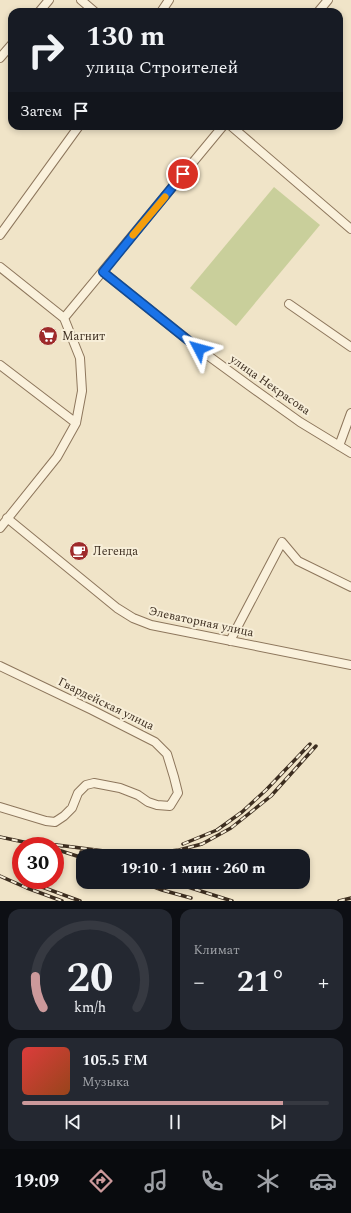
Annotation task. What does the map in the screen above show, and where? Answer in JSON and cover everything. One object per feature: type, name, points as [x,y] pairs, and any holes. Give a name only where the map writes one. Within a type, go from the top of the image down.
[{"type":"street","points":[[42,8],[49,0]]},
{"type":"street","points":[[81,0],[90,8]]},
{"type":"street","points":[[321,8],[328,0]]},
{"type":"street","points":[[0,58],[8,49]]},
{"type":"street","points":[[0,235],[76,130]]},
{"type":"street","points":[[64,318],[220,130]]},
{"type":"street","points":[[236,130],[351,229]]},
{"type":"street","points":[[0,266],[64,318],[80,358],[82,391],[76,423],[57,457],[0,528]]},
{"type":"street","name":"улица Некрасова","points":[[103,272],[205,353],[300,422],[351,454]]},
{"type":"street","points":[[289,304],[351,347]]},
{"type":"street","points":[[0,365],[76,423]]},
{"type":"street","points":[[339,446],[351,413]]},
{"type":"street","name":"Элеваторная улица","points":[[7,518],[102,597],[133,618],[151,625],[351,665]]},
{"type":"street","points":[[230,641],[282,542],[298,561],[351,587]]},
{"type":"street","name":"Гвардейская улица","points":[[0,666],[99,713],[155,742],[166,754],[178,793],[170,806],[157,805],[120,788],[94,783],[86,785],[78,794],[72,808],[55,822],[46,821],[0,807]]},
{"type":"green space","points":[[274,187],[320,225],[236,326],[190,288]]},
{"type":"railway","points":[[183,844],[217,830],[242,812],[266,790],[310,744]]},
{"type":"railway","points":[[64,846],[120,853],[153,853],[179,850],[202,844],[231,828],[271,796],[316,746]]},
{"type":"railway","points":[[0,837],[12,840]]},
{"type":"railway","points":[[64,852],[76,856]]},
{"type":"railway","points":[[0,876],[62,901]]},
{"type":"railway","points":[[47,889],[80,901]]},
{"type":"railway","points":[[159,889],[191,898]]},
{"type":"railway","points":[[194,889],[232,901]]},
{"type":"railway","points":[[339,901],[351,898]]},
{"type":"slow traffic","points":[[133,235],[165,197]]},
{"type":"place","name":"Магнит","points":[[48,336]]},
{"type":"place","name":"Легенда","points":[[79,551]]},
{"type":"route","points":[[183,174],[103,272],[199,349]]}]
